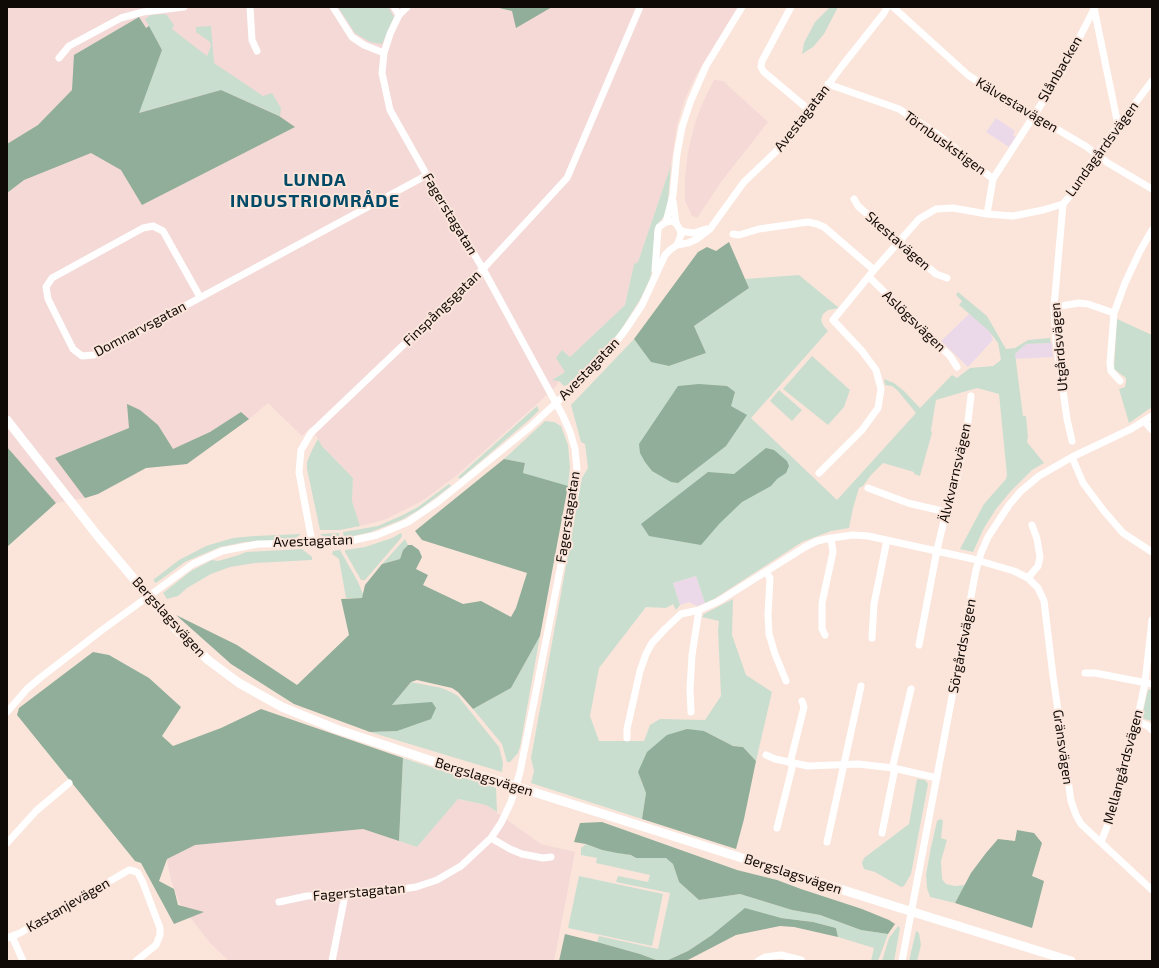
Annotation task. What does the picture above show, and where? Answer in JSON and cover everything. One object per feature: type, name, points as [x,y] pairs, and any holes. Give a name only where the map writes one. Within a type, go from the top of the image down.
[{"type":"main road","name":"Bergslagsvägen","points":[[7,420],[88,523],[176,630],[208,660],[239,683],[282,707],[343,732],[459,770],[516,786],[1070,961]]},
{"type":"street","points":[[59,58],[69,46],[121,18],[143,12],[184,7]]},
{"type":"street","points":[[250,7],[252,40],[257,51]]},
{"type":"street","points":[[333,7],[352,37],[364,45],[384,52]]},
{"type":"street","points":[[394,7],[399,15]]},
{"type":"street","name":"Fagerstagatan","points":[[279,902],[307,896],[367,894],[416,887],[437,880],[461,866],[492,838],[511,802],[516,786],[526,744],[576,489],[577,470],[575,449],[570,432],[556,403],[483,269],[390,110],[382,72],[384,52],[390,34],[399,15],[407,7]]},
{"type":"street","name":"Finspångsgatan","points":[[312,542],[299,472],[301,450],[311,433],[483,269],[567,178],[640,7]]},
{"type":"street","points":[[666,222],[673,195],[677,154],[682,127],[691,100],[706,66],[742,7]]},
{"type":"street","points":[[791,7],[762,62],[761,67],[764,72],[809,110]]},
{"type":"street","name":"Avestagatan","points":[[7,712],[27,689],[40,678],[97,633],[193,564],[222,552],[258,544],[348,542],[377,535],[408,522],[445,496],[530,427],[597,365],[618,341],[642,305],[665,255],[678,245],[688,243],[706,233],[744,182],[785,143],[887,7]]},
{"type":"street","name":"Kälvestavägen","points":[[892,7],[968,75],[1008,101],[1016,104],[1019,109],[1033,115],[1087,147],[1096,155],[1152,189]]},
{"type":"street","points":[[1094,8],[1118,125]]},
{"type":"street","name":"Slånbacken","points":[[987,214],[993,179],[1062,72],[1094,8]]},
{"type":"street","name":"Lundagårdsvägen","points":[[819,473],[862,430],[878,408],[881,389],[876,370],[862,351],[833,320],[874,270],[919,219],[936,209],[953,208],[987,214],[1013,216],[1063,204],[1070,196],[1096,155],[1152,81]]},
{"type":"street","name":"Törnbuskstigen","points":[[828,84],[899,109],[938,134],[993,179]]},
{"type":"street","name":"Domnarvsgatan","points":[[200,297],[163,231],[153,226],[143,228],[52,278],[46,287],[48,299],[72,349],[82,356],[94,355],[427,175]]},
{"type":"street","points":[[673,195],[680,235],[678,245]]},
{"type":"street","name":"Skestavägen","points":[[854,199],[858,206],[900,241],[936,274],[947,278]]},
{"type":"street","name":"Utgårdsvägen","points":[[1063,204],[1054,307],[1056,340],[1067,419],[1072,441]]},
{"type":"street","name":"Avestagatan","points":[[654,280],[656,243],[659,227],[666,222],[678,226],[686,232],[694,233],[700,232],[713,224]]},
{"type":"street","points":[[733,234],[739,235],[759,229],[808,222],[817,224],[824,227],[874,270]]},
{"type":"street","points":[[1120,381],[1111,370],[1110,363],[1114,313],[1125,283],[1152,230]]},
{"type":"street","points":[[656,243],[665,249],[670,250]]},
{"type":"street","name":"Aslögsvägen","points":[[869,277],[950,356],[957,367]]},
{"type":"street","points":[[1054,307],[1079,303],[1088,304],[1114,313]]},
{"type":"street","name":"Älvkvarnsvägen","points":[[919,645],[937,550],[946,512],[956,483],[967,429],[971,396]]},
{"type":"street","name":"Sörgårdsvägen","points":[[902,961],[978,560],[988,537],[1009,505],[1021,491],[1053,467],[1145,422],[1152,416]]},
{"type":"street","points":[[1145,422],[1152,430]]},
{"type":"street","points":[[1072,457],[1082,483],[1104,511],[1123,533],[1152,552]]},
{"type":"street","points":[[868,488],[908,503],[946,512]]},
{"type":"street","points":[[1028,578],[1038,566],[1040,557],[1037,539],[1032,525]]},
{"type":"street","points":[[627,738],[627,729],[635,689],[646,654],[652,643],[665,629],[681,614],[699,610],[719,601],[805,547],[818,541],[853,535],[937,550],[978,560]]},
{"type":"street","points":[[826,635],[822,629],[822,604],[832,552],[831,538]]},
{"type":"street","points":[[872,638],[874,604],[887,540]]},
{"type":"street","name":"Gränsvägen","points":[[978,560],[1014,571],[1028,578],[1038,588],[1044,601],[1071,801],[1076,815],[1081,824],[1152,890]]},
{"type":"street","points":[[766,572],[770,578],[768,615],[769,634],[774,654],[786,681]]},
{"type":"street","points":[[691,712],[690,689],[692,654],[699,610]]},
{"type":"street","name":"Mellangårdsvägen","points":[[1101,842],[1116,806],[1148,683],[1152,620]]},
{"type":"street","points":[[1084,673],[1095,673],[1148,683]]},
{"type":"street","points":[[827,842],[861,686]]},
{"type":"street","points":[[882,833],[894,773],[893,765],[911,689]]},
{"type":"street","points":[[777,828],[792,768],[791,758],[804,707],[802,701]]},
{"type":"street","points":[[1137,722],[1148,726],[1152,730]]},
{"type":"street","points":[[766,755],[775,759],[808,766],[858,764],[893,768],[937,778]]},
{"type":"street","points":[[7,843],[36,811],[69,783]]},
{"type":"street","points":[[492,838],[510,849],[522,854],[543,858],[550,857]]},
{"type":"street","name":"Kastanjevägen","points":[[9,937],[129,870],[134,870],[138,873],[160,928],[160,935],[156,945],[136,961]]},
{"type":"street","points":[[332,961],[345,895]]},
{"type":"street","points":[[9,937],[22,961]]},
{"type":"street","points":[[758,961],[765,957],[781,955],[803,961]]},
{"type":"shaded area","name":"LUNDA INDUSTRIOMRÅDE","points":[[7,7],[738,7],[695,77],[685,99],[677,125],[671,165],[638,262],[634,264],[625,305],[570,357],[562,350],[565,372],[553,379],[559,381],[558,384],[456,476],[422,501],[384,520],[360,526],[352,501],[353,478],[322,446],[311,427],[302,436],[268,403],[249,419],[187,464],[146,468],[98,494],[56,503],[7,447]]},
{"type":"shaded area","points":[[714,80],[723,81],[768,122],[721,182],[697,218],[692,216],[685,201],[685,177],[688,152],[695,123]]},
{"type":"shaded area","points":[[996,118],[1015,131],[1013,135],[1016,137],[1009,147],[986,132]]},
{"type":"shaded area","points":[[970,313],[990,330],[993,340],[968,367],[941,341]]},
{"type":"shaded area","points":[[1052,343],[1053,357],[1015,359],[1015,354],[1026,344]]},
{"type":"shaded area","points":[[696,576],[705,603],[697,606],[689,602],[680,605],[673,583]]},
{"type":"shaded area","points":[[457,799],[486,805],[541,844],[575,852],[554,961],[229,961],[211,944],[180,904],[172,883],[166,856],[195,843],[363,829],[417,847]]},
{"type":"green space","points":[[338,7],[388,7],[394,17],[382,44],[370,42],[355,33]]},
{"type":"green space","points":[[495,7],[552,7],[516,28],[512,11]]},
{"type":"green space","points":[[830,7],[838,7],[824,34],[813,47],[802,54],[804,43],[815,22]]},
{"type":"green space","points":[[166,14],[174,25],[172,29],[207,56],[211,46],[210,42],[196,32],[196,27],[211,26],[214,63],[263,96],[272,93],[281,108],[280,116],[221,90],[138,113],[162,50],[145,19],[151,15]]},
{"type":"green space","points":[[139,17],[146,28],[149,26],[162,50],[139,113],[221,90],[279,116],[295,127],[142,205],[121,170],[91,153],[24,180],[7,193],[7,144],[38,125],[72,90],[74,55]]},
{"type":"green space","points":[[671,165],[667,213],[656,226],[654,232],[654,260],[650,279],[641,298],[619,333],[605,349],[567,385],[564,386],[559,381],[552,380],[565,372],[556,358],[562,350],[570,357],[625,305],[634,264],[638,262]]},
{"type":"green space","points":[[729,242],[749,288],[694,326],[706,353],[669,366],[651,362],[634,339],[698,252],[707,247],[716,251]]},
{"type":"green space","points":[[799,275],[839,308],[828,310],[823,314],[821,320],[828,331],[751,418],[837,500],[916,413],[898,391],[892,386],[885,385],[884,379],[894,383],[904,391],[920,408],[952,375],[957,378],[970,368],[993,366],[1001,360],[998,343],[989,331],[959,305],[962,301],[956,295],[958,292],[987,316],[1006,349],[1015,348],[1028,340],[1050,338],[1051,343],[1026,344],[1015,354],[1023,416],[1026,416],[1028,436],[1027,442],[1044,463],[1032,470],[1010,492],[996,509],[984,528],[973,552],[960,549],[984,504],[1006,479],[1007,475],[999,394],[977,388],[936,400],[931,430],[932,433],[920,476],[914,474],[914,472],[883,463],[863,486],[859,488],[849,528],[831,531],[802,542],[714,599],[705,603],[696,576],[673,583],[680,605],[676,610],[673,604],[666,608],[646,607],[599,668],[590,716],[599,741],[644,741],[650,725],[660,719],[705,720],[721,696],[718,630],[719,621],[702,617],[704,614],[733,599],[732,635],[746,675],[772,692],[756,761],[743,747],[733,746],[704,731],[638,772],[646,793],[642,819],[531,783],[534,771],[531,758],[582,478],[588,468],[585,444],[581,442],[571,405],[634,339],[651,361],[669,366],[706,353],[694,326],[749,288],[745,279]]},
{"type":"green space","points":[[1117,319],[1152,335],[1152,407],[1129,423],[1119,389],[1125,387],[1126,378],[1114,369]]},
{"type":"green space","points":[[812,356],[850,390],[844,407],[828,425],[783,389]]},
{"type":"green space","points":[[699,384],[727,386],[735,392],[731,406],[747,415],[726,446],[678,483],[671,482],[652,471],[640,453],[639,444],[678,386]]},
{"type":"green space","points":[[779,390],[802,410],[792,421],[770,401]]},
{"type":"green space","points":[[127,404],[140,410],[158,425],[173,449],[210,432],[241,412],[249,419],[187,464],[146,468],[98,494],[85,498],[55,458],[129,428]]},
{"type":"green space","points":[[537,406],[539,410],[529,420],[460,479],[458,477]]},
{"type":"green space","points":[[545,421],[554,422],[561,426],[568,445],[570,467],[568,487],[523,473],[525,463],[504,459]]},
{"type":"green space","points":[[318,439],[322,446],[353,478],[352,501],[360,526],[340,530],[320,530],[307,469],[307,462]]},
{"type":"green space","points":[[7,447],[56,503],[7,547]]},
{"type":"green space","points":[[766,448],[774,450],[787,461],[789,466],[786,473],[777,479],[771,486],[742,502],[720,523],[701,545],[649,536],[641,524],[708,472],[734,474]]},
{"type":"green space","points":[[504,459],[525,463],[523,473],[568,486],[540,636],[511,688],[473,709],[458,692],[452,688],[417,680],[411,682],[392,705],[432,702],[436,708],[431,719],[397,731],[370,732],[294,704],[231,664],[176,615],[237,645],[297,685],[349,635],[341,599],[362,598],[365,585],[382,564],[400,559],[403,550],[408,545],[412,545],[419,550],[422,557],[416,569],[428,575],[423,585],[463,604],[481,601],[511,617],[516,608],[527,573],[422,540],[415,531]]},
{"type":"green space","points":[[449,484],[451,486],[419,510],[401,520],[371,532],[344,538],[343,532],[378,526],[403,515],[418,507]]},
{"type":"green space","points":[[339,533],[339,538],[325,538],[320,534]]},
{"type":"green space","points":[[401,533],[401,538],[396,544],[365,580],[361,580],[345,550],[365,547],[392,538]]},
{"type":"green space","points":[[301,534],[294,539],[245,542],[220,547],[185,562],[156,583],[153,580],[179,560],[206,546],[233,538]]},
{"type":"green space","points":[[405,539],[408,545],[403,550],[400,559],[382,564]]},
{"type":"green space","points":[[302,549],[312,557],[312,560],[255,563],[230,567],[211,574],[187,588],[178,596],[167,599],[163,593],[191,571],[212,560],[218,561],[246,552]]},
{"type":"green space","points":[[340,550],[358,582],[363,594],[362,598],[346,598],[339,559],[332,554],[333,551]]},
{"type":"green space","points":[[540,636],[520,747],[518,753],[510,762],[507,762],[502,744],[473,709],[511,688]]},
{"type":"green space","points":[[93,652],[109,655],[149,678],[181,707],[162,736],[173,746],[221,728],[261,709],[403,758],[399,841],[363,829],[195,845],[167,859],[159,881],[174,889],[178,905],[204,912],[174,924],[141,863],[135,861],[17,715],[19,708]]},
{"type":"green space","points":[[411,682],[442,688],[458,696],[499,747],[503,763],[502,772],[370,732],[397,731],[392,705]]},
{"type":"green space","points":[[1152,689],[1152,721],[1144,719],[1142,716],[1148,690]]},
{"type":"green space","points":[[687,729],[704,731],[733,746],[743,747],[756,761],[736,849],[642,819],[646,793],[638,772],[647,752],[667,735]]},
{"type":"green space","points":[[403,758],[496,788],[497,812],[486,805],[458,799],[417,847],[399,841]]},
{"type":"green space","points":[[917,779],[925,780],[928,784],[911,874],[904,886],[901,887],[875,872],[864,869],[862,863],[864,858],[909,824]]},
{"type":"green space","points":[[941,819],[943,821],[941,838],[947,840],[941,861],[942,879],[946,884],[955,886],[965,885],[955,903],[930,897],[927,888],[926,875],[931,847],[937,821]]},
{"type":"green space","points":[[602,822],[737,870],[777,880],[862,909],[895,924],[888,934],[861,930],[820,915],[792,910],[740,894],[699,900],[679,882],[673,864],[666,858],[636,858],[631,855],[602,850],[586,844],[574,842],[580,823]]},
{"type":"green space","points":[[1017,830],[1034,833],[1042,843],[1032,876],[1044,881],[1032,928],[955,903],[971,873],[986,853],[998,839],[1015,841]]},
{"type":"green space","points":[[586,844],[602,850],[631,855],[636,858],[666,858],[673,864],[679,882],[699,900],[740,894],[792,910],[820,915],[861,930],[888,934],[878,961],[871,961],[874,948],[838,937],[836,928],[813,922],[781,918],[712,935],[688,951],[666,961],[659,961],[597,942],[599,936],[658,949],[670,893],[616,882],[618,876],[648,882],[650,875],[596,863],[597,858],[581,855],[581,848]]},
{"type":"green space","points":[[579,876],[663,894],[652,946],[568,928]]},
{"type":"green space","points":[[745,908],[781,918],[813,922],[836,928],[838,937],[794,927],[780,926],[736,935],[686,961],[666,961],[688,951],[712,935]]},
{"type":"green space","points":[[898,926],[900,928],[894,961],[882,961],[889,938]]},
{"type":"green space","points":[[916,931],[919,933],[921,945],[917,961],[909,961]]},
{"type":"green space","points":[[565,934],[640,954],[659,961],[559,961]]},
{"type":"district","name":"LUNDA INDUSTRIOMRÅDE","points":[[315,190]]}]
